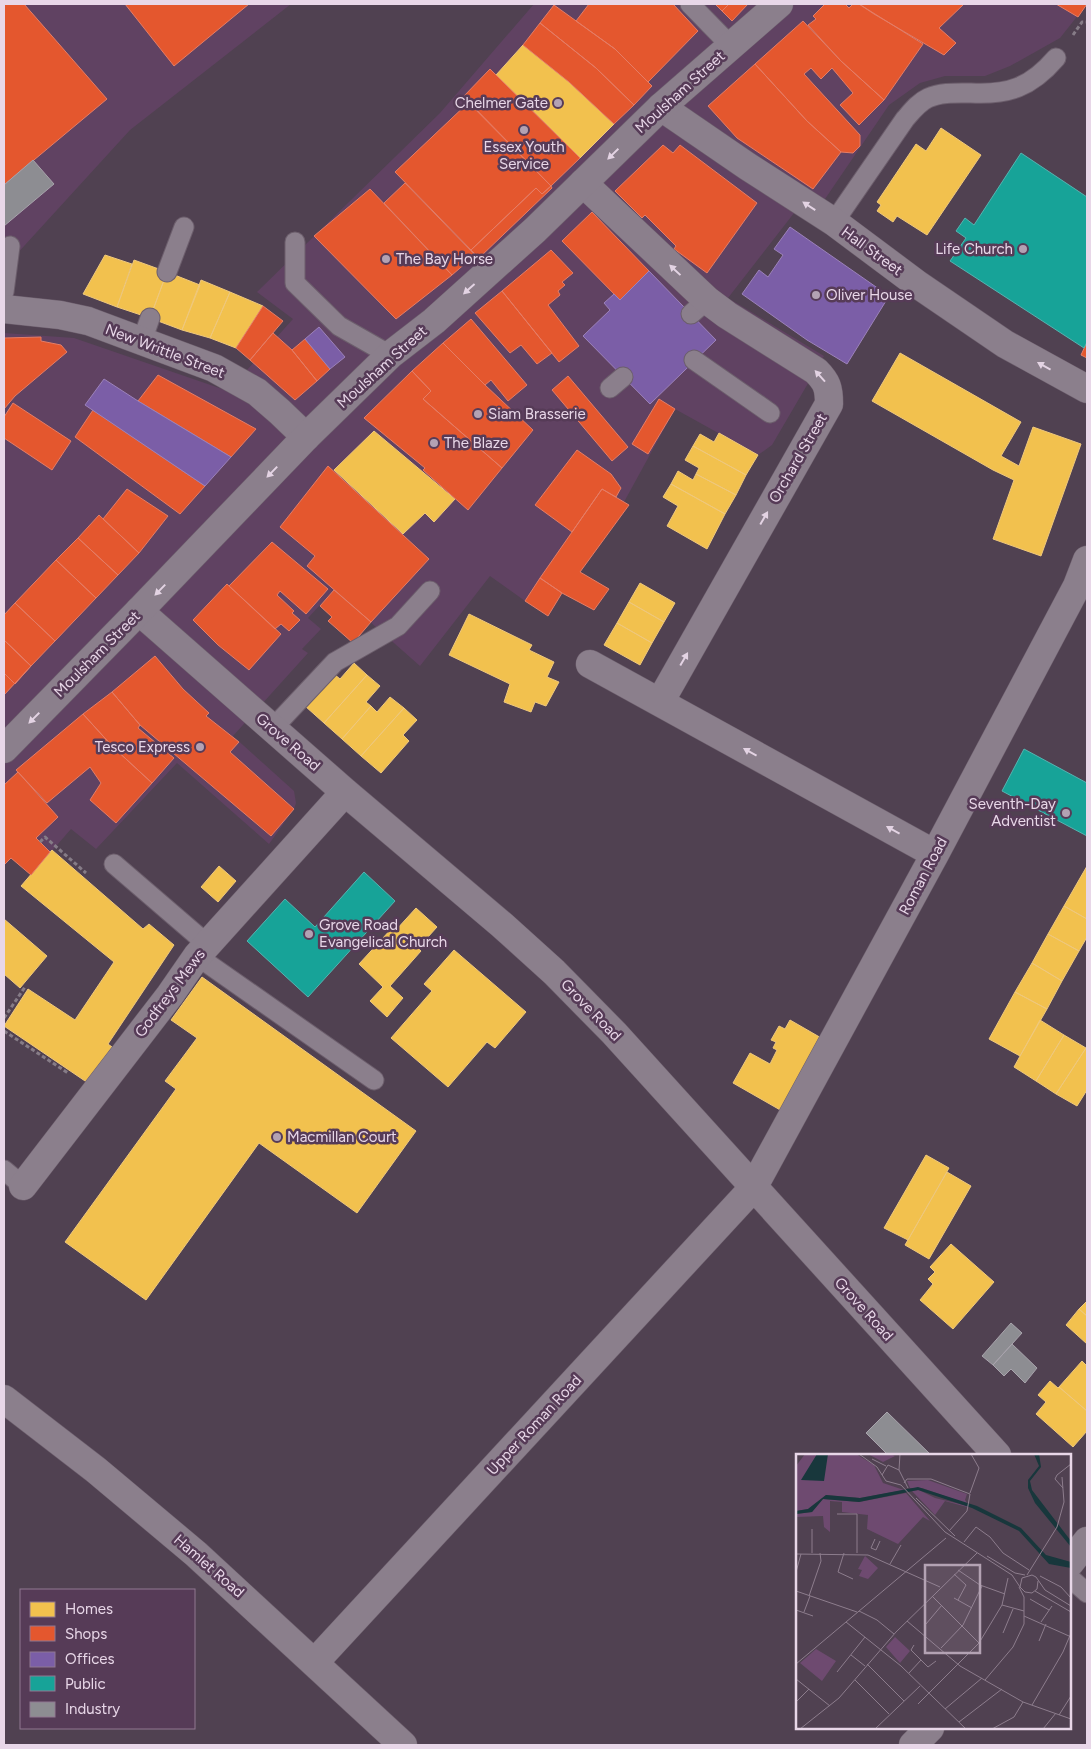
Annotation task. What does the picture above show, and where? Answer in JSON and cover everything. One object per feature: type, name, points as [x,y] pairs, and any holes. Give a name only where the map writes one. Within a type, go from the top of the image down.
[{"type":"street","name":"Moulsham Street","points":[[4,749],[140,611],[306,437],[390,355],[455,301],[535,230],[661,107],[779,4]]},
{"type":"street","name":"Hall Street","points":[[661,107],[747,166],[834,222],[917,284],[1005,344],[1087,389]]},
{"type":"street","name":"Orchard Street","points":[[583,183],[699,307],[727,315],[816,370],[825,380],[829,392],[829,404],[660,702]]},
{"type":"street","name":"New Writtle Street","points":[[4,309],[60,315],[146,329],[257,392],[306,437]]},
{"type":"street","name":"Roman Road","points":[[753,1188],[935,854],[1077,586],[1087,560]]},
{"type":"street","name":"Grove Road","points":[[140,611],[345,792],[502,925],[554,972],[614,1033],[996,1454]]},
{"type":"street","points":[[590,664],[935,854]]},
{"type":"street","name":"Godfreys Mews","points":[[11,1176],[170,995],[202,950],[345,792]]},
{"type":"street","name":"Upper Roman Road","points":[[315,1662],[753,1188]]},
{"type":"street","name":"Hamlet Road","points":[[4,1400],[96,1470],[196,1554],[403,1745]]},
{"type":"street","points":[[914,1745],[929,1729]]},
{"type":"lane","points":[[690,4],[731,46]]},
{"type":"lane","points":[[834,222],[916,106],[928,98],[944,94],[1000,92],[1018,87],[1032,81],[1044,72],[1056,58]]},
{"type":"lane","points":[[167,272],[184,227]]},
{"type":"lane","points":[[295,242],[295,283],[339,326],[390,355]]},
{"type":"lane","points":[[4,292],[10,246]]},
{"type":"lane","points":[[694,360],[770,413]]},
{"type":"lane","points":[[273,728],[335,662],[398,626],[430,591]]},
{"type":"lane","points":[[114,864],[202,950],[374,1080]]},
{"type":"lane","points":[[1071,1579],[1087,1593]]},
{"type":"path","points":[[1076,30],[1082,22],[1087,22]]},
{"type":"path","points":[[40,842],[45,837],[92,878]]},
{"type":"path","points":[[4,1018],[25,987]]},
{"type":"path","points":[[4,1031],[73,1076]]},
{"type":"shaded area","points":[[4,4],[291,4],[130,130],[4,268]]},
{"type":"shaded area","points":[[534,4],[1087,4],[1060,38],[1010,66],[985,76],[945,76],[920,83],[889,105],[810,221],[794,213],[728,298],[824,356],[772,445],[758,455],[675,409],[624,502],[602,489],[525,601],[490,576],[420,666],[334,590],[308,618],[321,629],[302,649],[308,653],[233,736],[294,791],[296,803],[294,809],[269,844],[177,763],[96,849],[71,829],[31,875],[11,858],[4,866],[4,333],[74,338],[228,391],[293,319],[257,292],[440,113]]},
{"type":"building: Homes","name":"Chelmer Gate","points":[[523,45],[569,82],[614,124],[580,158],[496,75]]},
{"type":"building: Homes","points":[[941,128],[981,155],[927,235],[897,216],[893,222],[877,211],[881,205],[877,202],[916,144],[926,151]]},
{"type":"building: Homes","points":[[105,255],[132,264],[117,307],[83,294]]},
{"type":"building: Homes","points":[[134,260],[167,272],[150,318],[117,307]]},
{"type":"building: Homes","points":[[167,272],[200,285],[182,330],[150,318]]},
{"type":"building: Homes","points":[[201,280],[230,292],[210,338],[182,330]]},
{"type":"building: Homes","points":[[230,292],[263,306],[236,348],[210,338]]},
{"type":"building: Homes","points":[[900,353],[1021,422],[1001,456],[1019,466],[1033,427],[1081,444],[1041,556],[993,539],[1014,480],[872,401]]},
{"type":"building: Homes","points":[[374,431],[455,499],[434,522],[425,513],[403,534],[334,470]]},
{"type":"building: Homes","points":[[719,433],[758,455],[746,475],[693,446],[700,434],[714,442]]},
{"type":"building: Homes","points":[[693,446],[746,475],[736,495],[696,474],[699,468],[685,460]]},
{"type":"building: Homes","points":[[678,471],[693,480],[696,474],[736,495],[725,514],[671,484]]},
{"type":"building: Homes","points":[[671,484],[725,514],[707,549],[667,526],[678,506],[663,497]]},
{"type":"building: Homes","points":[[640,583],[675,603],[664,622],[629,602]]},
{"type":"building: Homes","points":[[629,602],[664,622],[652,643],[617,623]]},
{"type":"building: Homes","points":[[469,614],[532,645],[529,650],[554,662],[547,677],[559,682],[546,706],[535,702],[531,712],[504,702],[510,684],[449,655]]},
{"type":"building: Homes","points":[[617,623],[652,643],[640,665],[604,645]]},
{"type":"building: Homes","points":[[354,663],[367,675],[324,723],[305,706],[334,674],[340,679]]},
{"type":"building: Homes","points":[[367,675],[380,686],[366,702],[371,706],[342,739],[324,723]]},
{"type":"building: Homes","points":[[390,697],[404,708],[361,756],[342,739],[371,706],[377,712]]},
{"type":"building: Homes","points":[[404,708],[417,720],[403,735],[409,741],[381,773],[361,756]]},
{"type":"building: Homes","points":[[52,850],[143,929],[149,924],[174,945],[108,1044],[112,1047],[88,1083],[4,1026],[28,989],[75,1020],[114,962],[21,886]]},
{"type":"building: Homes","points":[[219,866],[236,881],[218,902],[201,887]]},
{"type":"building: Homes","points":[[1087,866],[1087,919],[1064,906]]},
{"type":"building: Homes","points":[[1064,906],[1087,919],[1087,937],[1079,951],[1048,934]]},
{"type":"building: Homes","points":[[416,908],[437,927],[418,948],[421,951],[390,986],[403,998],[387,1017],[370,1001],[383,987],[359,964],[393,927],[396,930]]},
{"type":"building: Homes","points":[[4,919],[47,956],[20,988],[4,974]]},
{"type":"building: Homes","points":[[1048,934],[1079,951],[1062,981],[1032,963]]},
{"type":"building: Homes","points":[[454,950],[526,1012],[495,1048],[487,1042],[448,1087],[391,1038],[432,991],[424,984]]},
{"type":"building: Homes","points":[[1032,963],[1062,981],[1047,1009],[1015,992]]},
{"type":"building: Homes","name":"Macmillan Court","points":[[202,977],[416,1131],[357,1213],[259,1143],[146,1300],[65,1242],[176,1089],[165,1081],[197,1038],[171,1020]]},
{"type":"building: Homes","points":[[1015,992],[1047,1009],[1020,1056],[989,1039]]},
{"type":"building: Homes","points":[[790,1020],[823,1039],[782,1111],[733,1083],[750,1053],[770,1064],[777,1050],[773,1048],[776,1042],[771,1040],[779,1026],[785,1029]]},
{"type":"building: Homes","points":[[1040,1020],[1064,1035],[1036,1081],[1014,1067]]},
{"type":"building: Homes","points":[[1064,1035],[1086,1048],[1056,1094],[1036,1081]]},
{"type":"building: Homes","points":[[1086,1048],[1087,1090],[1077,1106],[1056,1094]]},
{"type":"building: Homes","points":[[926,1155],[949,1168],[908,1240],[884,1228]]},
{"type":"building: Homes","points":[[947,1172],[971,1186],[929,1259],[905,1245]]},
{"type":"building: Homes","points":[[951,1244],[994,1282],[953,1329],[920,1300],[933,1284],[928,1279],[935,1272],[930,1267]]},
{"type":"building: Homes","points":[[1087,1301],[1087,1316],[1079,1309]]},
{"type":"building: Homes","points":[[1079,1309],[1087,1316],[1087,1344],[1066,1325]]},
{"type":"building: Homes","points":[[1082,1361],[1087,1366],[1087,1411],[1059,1387]]},
{"type":"building: Homes","points":[[1050,1381],[1087,1411],[1087,1431],[1073,1447],[1036,1414],[1046,1402],[1038,1395]]},
{"type":"building: Shops","points":[[4,4],[24,4],[107,99],[4,185]]},
{"type":"building: Shops","points":[[125,4],[249,4],[174,66]]},
{"type":"building: Shops","points":[[589,4],[673,4],[698,31],[648,82],[615,49],[576,21]]},
{"type":"building: Shops","points":[[715,4],[729,4],[722,11]]},
{"type":"building: Shops","points":[[729,4],[748,4],[732,21],[722,11]]},
{"type":"building: Shops","points":[[825,4],[845,4],[849,8],[853,4],[859,4],[923,44],[884,100],[841,61],[808,25],[816,19],[813,16]]},
{"type":"building: Shops","points":[[859,4],[964,4],[939,28],[956,43],[944,55]]},
{"type":"building: Shops","points":[[1056,4],[1087,4],[1078,17]]},
{"type":"building: Shops","points":[[554,5],[615,49],[652,86],[634,105],[596,68],[540,23]]},
{"type":"building: Shops","points":[[803,21],[841,61],[884,100],[859,125],[840,105],[853,93],[832,68],[821,79],[811,68],[804,74],[860,135],[860,146],[853,153],[841,152],[807,121],[755,64]]},
{"type":"building: Shops","points":[[540,23],[596,68],[634,105],[614,124],[569,82],[523,45]]},
{"type":"building: Shops","points":[[755,64],[807,121],[841,152],[813,189],[737,138],[708,106]]},
{"type":"building: Shops","name":"Essex Youth Service","points":[[490,69],[580,158],[551,186],[463,97]]},
{"type":"building: Shops","points":[[469,102],[551,186],[542,194],[536,188],[471,250],[395,172]]},
{"type":"building: Shops","points":[[663,145],[673,153],[680,145],[757,203],[707,273],[674,249],[676,246],[645,215],[642,218],[615,191]]},
{"type":"building: Shops","points":[[405,183],[475,255],[452,275],[384,203]]},
{"type":"building: Shops","points":[[551,186],[552,188],[479,258],[471,250],[536,188],[542,194]]},
{"type":"building: Shops","name":"The Bay Horse","points":[[370,189],[452,275],[396,319],[314,236]]},
{"type":"building: Shops","points":[[592,212],[649,271],[620,300],[562,241]]},
{"type":"building: Shops","points":[[551,250],[573,273],[562,282],[565,285],[558,291],[560,295],[548,305],[579,346],[559,362],[502,291]]},
{"type":"building: Shops","points":[[502,291],[552,353],[537,364],[521,345],[510,353],[475,313]]},
{"type":"building: Shops","points":[[263,306],[283,321],[250,360],[236,348]]},
{"type":"building: Shops","points":[[471,319],[527,385],[508,401],[491,380],[485,385],[443,343]]},
{"type":"building: Shops","points":[[273,333],[292,350],[317,381],[295,400],[250,360]]},
{"type":"building: Shops","points":[[41,337],[41,341],[61,345],[67,352],[15,396],[4,409],[4,338]]},
{"type":"building: Shops","points":[[305,339],[330,369],[317,381],[292,350]]},
{"type":"building: Shops","points":[[1087,342],[1087,358],[1081,355]]},
{"type":"building: Shops","name":"Siam Brasserie","points":[[443,343],[533,430],[502,468],[423,399],[431,391],[412,371]]},
{"type":"building: Shops","name":"The Blaze","points":[[412,371],[431,391],[423,399],[502,468],[468,510],[423,470],[425,468],[364,418]]},
{"type":"building: Shops","points":[[158,375],[256,429],[231,457],[138,401]]},
{"type":"building: Shops","points":[[568,376],[628,447],[612,461],[552,390]]},
{"type":"building: Shops","points":[[659,399],[675,409],[648,454],[632,444]]},
{"type":"building: Shops","points":[[13,403],[71,441],[52,470],[4,438],[4,417]]},
{"type":"building: Shops","points":[[93,410],[205,486],[180,514],[75,437]]},
{"type":"building: Shops","points":[[577,450],[611,474],[621,488],[616,497],[602,489],[572,532],[535,505]]},
{"type":"building: Shops","points":[[328,466],[429,559],[371,622],[307,566],[315,556],[280,527]]},
{"type":"building: Shops","points":[[127,489],[168,516],[139,553],[103,519]]},
{"type":"building: Shops","points":[[602,489],[629,505],[580,572],[609,589],[594,610],[562,593],[540,578]]},
{"type":"building: Shops","points":[[99,515],[139,553],[118,575],[78,538]]},
{"type":"building: Shops","points":[[78,538],[118,575],[96,598],[56,560]]},
{"type":"building: Shops","points":[[272,542],[328,589],[306,614],[280,591],[277,595],[294,611],[292,613],[300,620],[289,631],[281,624],[275,629],[229,586]]},
{"type":"building: Shops","points":[[56,560],[96,598],[55,641],[15,603]]},
{"type":"building: Shops","points":[[540,578],[562,593],[548,616],[525,601]]},
{"type":"building: Shops","points":[[227,584],[281,634],[249,670],[218,645],[193,620]]},
{"type":"building: Shops","points":[[334,590],[371,622],[353,643],[328,621],[332,617],[320,606]]},
{"type":"building: Shops","points":[[15,603],[55,641],[31,666],[4,640],[4,615]]},
{"type":"building: Shops","points":[[4,640],[31,666],[15,684],[4,673]]},
{"type":"building: Shops","points":[[4,640],[31,666],[4,695]]},
{"type":"building: Shops","name":"Tesco Express","points":[[155,656],[183,689],[209,713],[206,716],[239,742],[230,752],[294,809],[271,836],[140,725],[112,692]]},
{"type":"building: Shops","points":[[112,692],[140,725],[138,728],[174,758],[152,783],[113,747],[83,714]]},
{"type":"building: Shops","points":[[83,714],[113,747],[152,783],[116,823],[90,800],[101,783],[90,767],[47,803],[16,770]]},
{"type":"building: Shops","points":[[18,772],[58,817],[36,838],[50,852],[31,875],[11,858],[4,865],[4,785]]},
{"type":"building: Offices","name":"Oliver House","points":[[790,227],[889,296],[847,364],[807,340],[742,294],[759,270],[768,277],[783,255],[774,249]]},
{"type":"building: Offices","points":[[649,271],[716,340],[650,404],[583,336],[610,310],[604,303],[614,294],[620,300]]},
{"type":"building: Offices","points":[[319,327],[345,357],[330,369],[305,339]]},
{"type":"building: Offices","points":[[104,379],[231,457],[205,486],[85,405]]},
{"type":"building: Public","name":"Life Church","points":[[1021,153],[1087,197],[1087,342],[1084,348],[950,261],[966,238],[956,231],[965,218],[974,225]]},
{"type":"building: Public","name":"Seventh-Day Adventist","points":[[1024,749],[1087,783],[1087,836],[1002,791]]},
{"type":"building: Public","name":"Grove Road Evangelical Church","points":[[364,872],[395,901],[308,997],[247,941],[285,899],[315,927]]},
{"type":"building: Industry","points":[[33,160],[54,184],[4,226],[4,185]]},
{"type":"building: Industry","points":[[1011,1323],[1022,1333],[993,1365],[982,1356]]},
{"type":"building: Industry","points":[[1012,1344],[1037,1368],[1025,1383],[1011,1369],[1004,1376],[993,1365]]},
{"type":"building: Industry","points":[[887,1412],[930,1454],[887,1454],[866,1433]]},
{"type":"place","name":"Chelmer Gate","points":[[558,103]]},
{"type":"place","name":"Essex Youth Service","points":[[524,130]]},
{"type":"place","name":"Life Church","points":[[1023,249]]},
{"type":"place","name":"The Bay Horse","points":[[386,259]]},
{"type":"place","name":"Oliver House","points":[[816,295]]},
{"type":"place","name":"Siam Brasserie","points":[[478,414]]},
{"type":"place","name":"The Blaze","points":[[434,443]]},
{"type":"place","name":"Tesco Express","points":[[200,747]]},
{"type":"place","name":"Seventh-Day Adventist","points":[[1066,813]]},
{"type":"place","name":"Grove Road Evangelical Church","points":[[309,934]]},
{"type":"place","name":"Macmillan Court","points":[[277,1137]]}]
